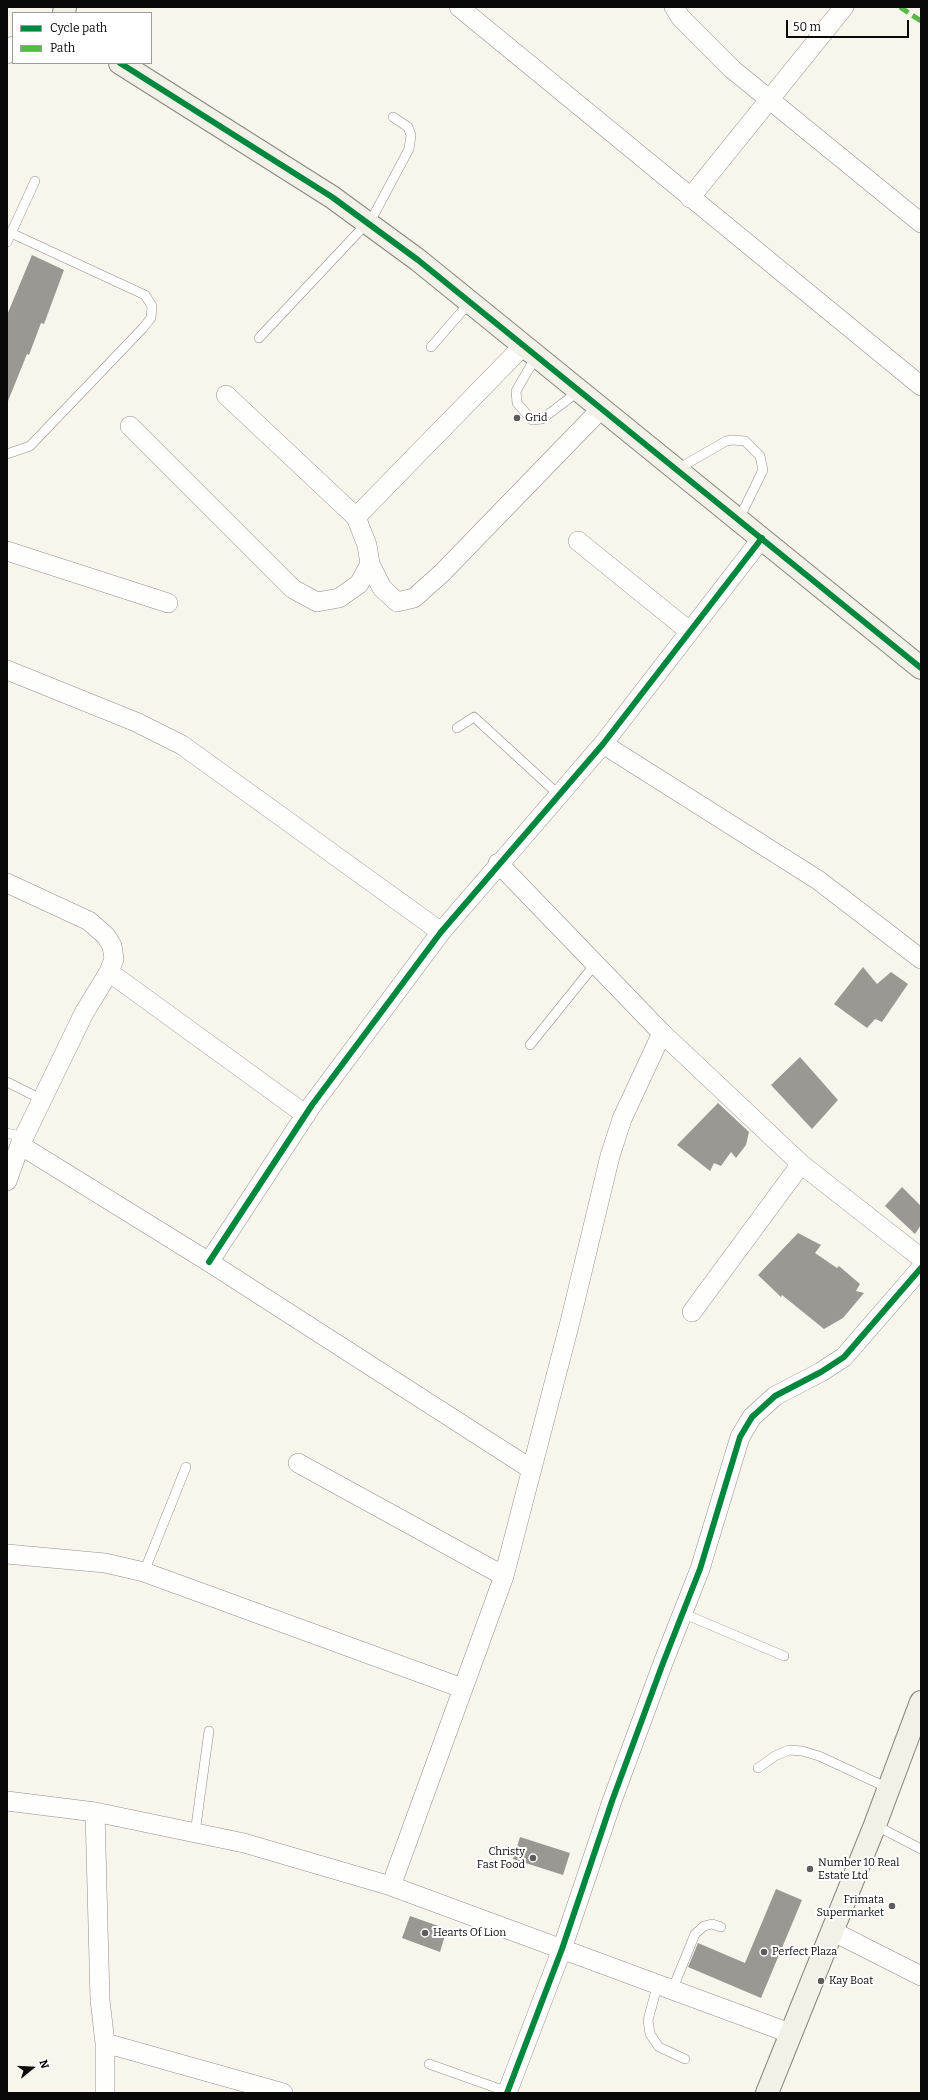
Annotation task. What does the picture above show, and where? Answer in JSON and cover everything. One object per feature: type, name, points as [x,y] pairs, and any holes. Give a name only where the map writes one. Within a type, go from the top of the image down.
[{"type":"street","points":[[458,7],[921,386]]},
{"type":"street","points":[[674,7],[681,18],[732,69],[770,98],[921,223]]},
{"type":"street","points":[[690,198],[844,7]]},
{"type":"street","points":[[122,64],[332,197],[418,260],[921,668]]},
{"type":"street","points":[[356,517],[530,350]]},
{"type":"street","points":[[226,395],[356,517],[367,545],[370,564],[382,588],[397,602],[414,598],[442,573],[601,409]]},
{"type":"street","points":[[130,426],[293,589],[317,602],[339,598],[359,584],[370,564]]},
{"type":"street","points":[[210,1262],[306,1115],[441,932],[498,864],[603,744],[762,538]]},
{"type":"street","points":[[578,542],[689,631]]},
{"type":"street","points":[[7,551],[168,603]]},
{"type":"street","points":[[7,670],[136,722],[182,745],[441,932]]},
{"type":"street","points":[[603,744],[818,880],[921,959]]},
{"type":"street","points":[[498,864],[662,1032],[801,1164],[921,1258]]},
{"type":"street","points":[[7,883],[89,921],[106,936],[112,946],[114,959],[109,972],[84,1013],[43,1100],[17,1138],[7,1181]]},
{"type":"street","points":[[109,972],[306,1115]]},
{"type":"street","points":[[392,1886],[462,1688],[504,1576],[610,1156],[622,1119],[662,1032]]},
{"type":"street","points":[[17,1138],[531,1469]]},
{"type":"street","points":[[692,1312],[801,1164]]},
{"type":"street","points":[[508,2093],[562,1949],[615,1794],[700,1569],[740,1437],[752,1417],[775,1396],[821,1372],[844,1357],[921,1268]]},
{"type":"street","points":[[298,1463],[504,1576]]},
{"type":"street","points":[[7,1554],[105,1563],[144,1572],[462,1688]]},
{"type":"street","points":[[767,2093],[875,1826],[921,1702]]},
{"type":"street","points":[[7,1801],[96,1812],[195,1833],[244,1844],[392,1886],[792,2034]]},
{"type":"street","points":[[96,1812],[100,2000],[105,2043],[105,2093]]},
{"type":"street","points":[[832,1931],[921,1976]]},
{"type":"street","points":[[105,2043],[283,2093]]},
{"type":"lane","points":[[259,338],[368,223],[410,145],[411,135],[408,127],[393,117]]},
{"type":"lane","points":[[7,242],[35,181]]},
{"type":"lane","points":[[7,454],[30,446],[152,318],[152,306],[145,295],[11,233]]},
{"type":"lane","points":[[431,347],[470,302]]},
{"type":"lane","points":[[530,350],[516,391],[517,403],[532,420],[542,419],[579,391]]},
{"type":"lane","points":[[676,470],[726,441],[732,440],[745,442],[760,456],[763,470],[739,520]]},
{"type":"lane","points":[[457,728],[474,717],[559,794]]},
{"type":"lane","points":[[530,1045],[596,963]]},
{"type":"lane","points":[[7,1082],[43,1100]]},
{"type":"lane","points":[[144,1572],[186,1467]]},
{"type":"lane","points":[[682,1614],[784,1656]]},
{"type":"lane","points":[[195,1833],[209,1731]]},
{"type":"lane","points":[[758,1768],[775,1756],[789,1750],[802,1751],[819,1756],[888,1788]]},
{"type":"lane","points":[[875,1826],[921,1849]]},
{"type":"lane","points":[[685,2059],[659,2047],[650,2034],[648,2020],[665,1986],[695,1934],[704,1926],[712,1924],[721,1927]]},
{"type":"lane","points":[[429,2064],[508,2093]]},
{"type":"building","points":[[32,255],[64,270],[44,324],[41,323],[29,355],[27,354],[8,401],[7,315]]},
{"type":"building","points":[[863,967],[877,984],[891,972],[908,984],[882,1022],[875,1019],[867,1028],[834,1004]]},
{"type":"building","points":[[800,1057],[838,1100],[812,1129],[771,1085]]},
{"type":"building","points":[[718,1103],[749,1132],[746,1145],[736,1158],[731,1152],[721,1166],[714,1163],[710,1171],[677,1145]]},
{"type":"building","points":[[902,1187],[921,1206],[921,1225],[915,1234],[885,1206]]},
{"type":"building","points":[[798,1233],[821,1245],[815,1253],[837,1268],[839,1266],[860,1284],[856,1291],[864,1293],[843,1318],[824,1329],[782,1295],[781,1297],[758,1275]]},
{"type":"building","points":[[520,1837],[570,1853],[563,1875],[513,1859]]},
{"type":"building","name":"Perfect Plaza","points":[[776,1889],[802,1900],[761,1998],[688,1967],[698,1943],[745,1963]]},
{"type":"building","name":"Hearts Of Lion","points":[[410,1916],[447,1929],[440,1952],[402,1938]]},
{"type":"marked path","points":[[900,7],[921,21]]},
{"type":"cycle path","points":[[122,64],[332,197],[418,260],[921,668]]},
{"type":"cycle path","points":[[209,1262],[312,1105],[441,932],[603,744],[762,538]]},
{"type":"cycle path","points":[[507,2093],[562,1949],[612,1801],[663,1663],[700,1569],[740,1437],[752,1417],[775,1396],[821,1372],[844,1357],[921,1268]]},
{"type":"place","name":"Grid","points":[[517,418]]},
{"type":"place","name":"Christy Fast Food","points":[[533,1858]]},
{"type":"place","name":"Number 10 Real Estate Ltd","points":[[810,1869]]},
{"type":"place","name":"Frimata Supermarket","points":[[892,1906]]},
{"type":"place","name":"Hearts Of Lion","points":[[425,1933]]},
{"type":"place","name":"Perfect Plaza","points":[[764,1952]]},
{"type":"place","name":"Kay Boat","points":[[821,1981]]}]
